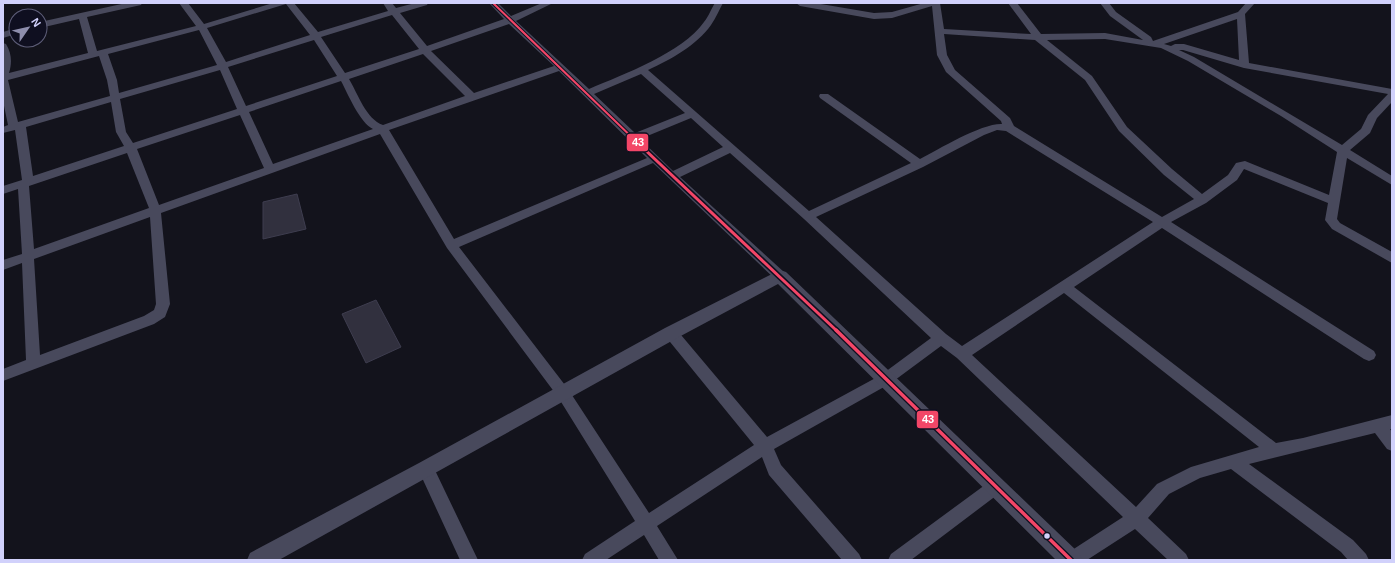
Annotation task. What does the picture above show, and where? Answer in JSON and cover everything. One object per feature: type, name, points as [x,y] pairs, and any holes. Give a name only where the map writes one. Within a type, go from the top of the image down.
[{"type":"street","points":[[3,375],[149,320],[160,313],[163,304],[155,209],[131,148],[121,132],[112,80],[98,54],[85,14],[86,3]]},
{"type":"street","points":[[48,23],[138,3]]},
{"type":"street","points":[[183,3],[202,27],[223,66],[270,169]]},
{"type":"street","points":[[3,78],[202,27],[282,3]]},
{"type":"street","points":[[289,3],[316,36],[343,77],[366,119],[377,128],[383,129],[451,244],[563,393],[669,560]]},
{"type":"street","points":[[387,3],[424,50],[472,97]]},
{"type":"street","points":[[3,130],[223,66],[335,29],[424,3]]},
{"type":"street","points":[[493,3],[588,93],[653,159],[780,276],[1071,560],[1136,518],[1163,488],[1197,472],[1274,450],[1303,445],[1386,424],[1392,444]]},
{"type":"street","points":[[3,190],[424,50],[510,20],[549,3]]},
{"type":"street","points":[[588,93],[642,70],[673,54],[706,26],[719,3]]},
{"type":"street","points":[[800,3],[874,16],[892,15],[935,3],[942,55],[951,72],[1006,120],[1009,128]]},
{"type":"street","points":[[1012,3],[1038,37],[1089,78],[1123,129],[1168,172],[1202,200]]},
{"type":"street","points":[[1104,3],[1113,14],[1156,45],[1191,59],[1285,114],[1392,181]]},
{"type":"street","points":[[1156,45],[1241,14],[1251,3]]},
{"type":"street","points":[[1241,14],[1244,65]]},
{"type":"street","points":[[939,31],[1038,37],[1105,36],[1156,45],[1184,47],[1244,65],[1392,92]]},
{"type":"street","points":[[3,46],[6,53],[7,64],[3,78],[17,126],[26,183],[33,364]]},
{"type":"street","points":[[3,264],[472,97],[561,67]]},
{"type":"street","points":[[642,70],[808,216],[942,338],[962,354],[1180,560]]},
{"type":"street","points":[[824,96],[919,164]]},
{"type":"street","points":[[1392,96],[1372,117],[1366,131],[1343,150],[1331,220],[1332,223],[1392,258]]},
{"type":"street","points":[[632,138],[692,114]]},
{"type":"street","points":[[808,216],[919,164],[980,133],[996,127],[1009,128],[1162,222],[1368,355]]},
{"type":"street","points":[[672,176],[731,148]]},
{"type":"street","points":[[451,244],[653,159]]},
{"type":"street","points":[[962,354],[1162,222],[1202,200],[1233,178],[1236,170],[1240,166],[1245,165],[1334,200]]},
{"type":"street","points":[[258,560],[671,333],[780,276]]},
{"type":"street","points":[[1065,286],[1274,450]]},
{"type":"street","points":[[671,333],[765,446],[776,470],[853,560]]},
{"type":"street","points":[[591,560],[765,446],[886,379],[942,338]]},
{"type":"street","points":[[1234,462],[1341,542],[1360,560]]},
{"type":"street","points":[[426,469],[468,560]]},
{"type":"street","points":[[897,560],[995,487]]},
{"type":"building","points":[[297,194],[306,229],[263,239],[263,202]]},
{"type":"building","points":[[376,300],[401,347],[366,363],[342,314]]},
{"type":"transit line","name":"43","points":[[493,3],[561,67],[672,176],[837,331],[1071,560]]}]
